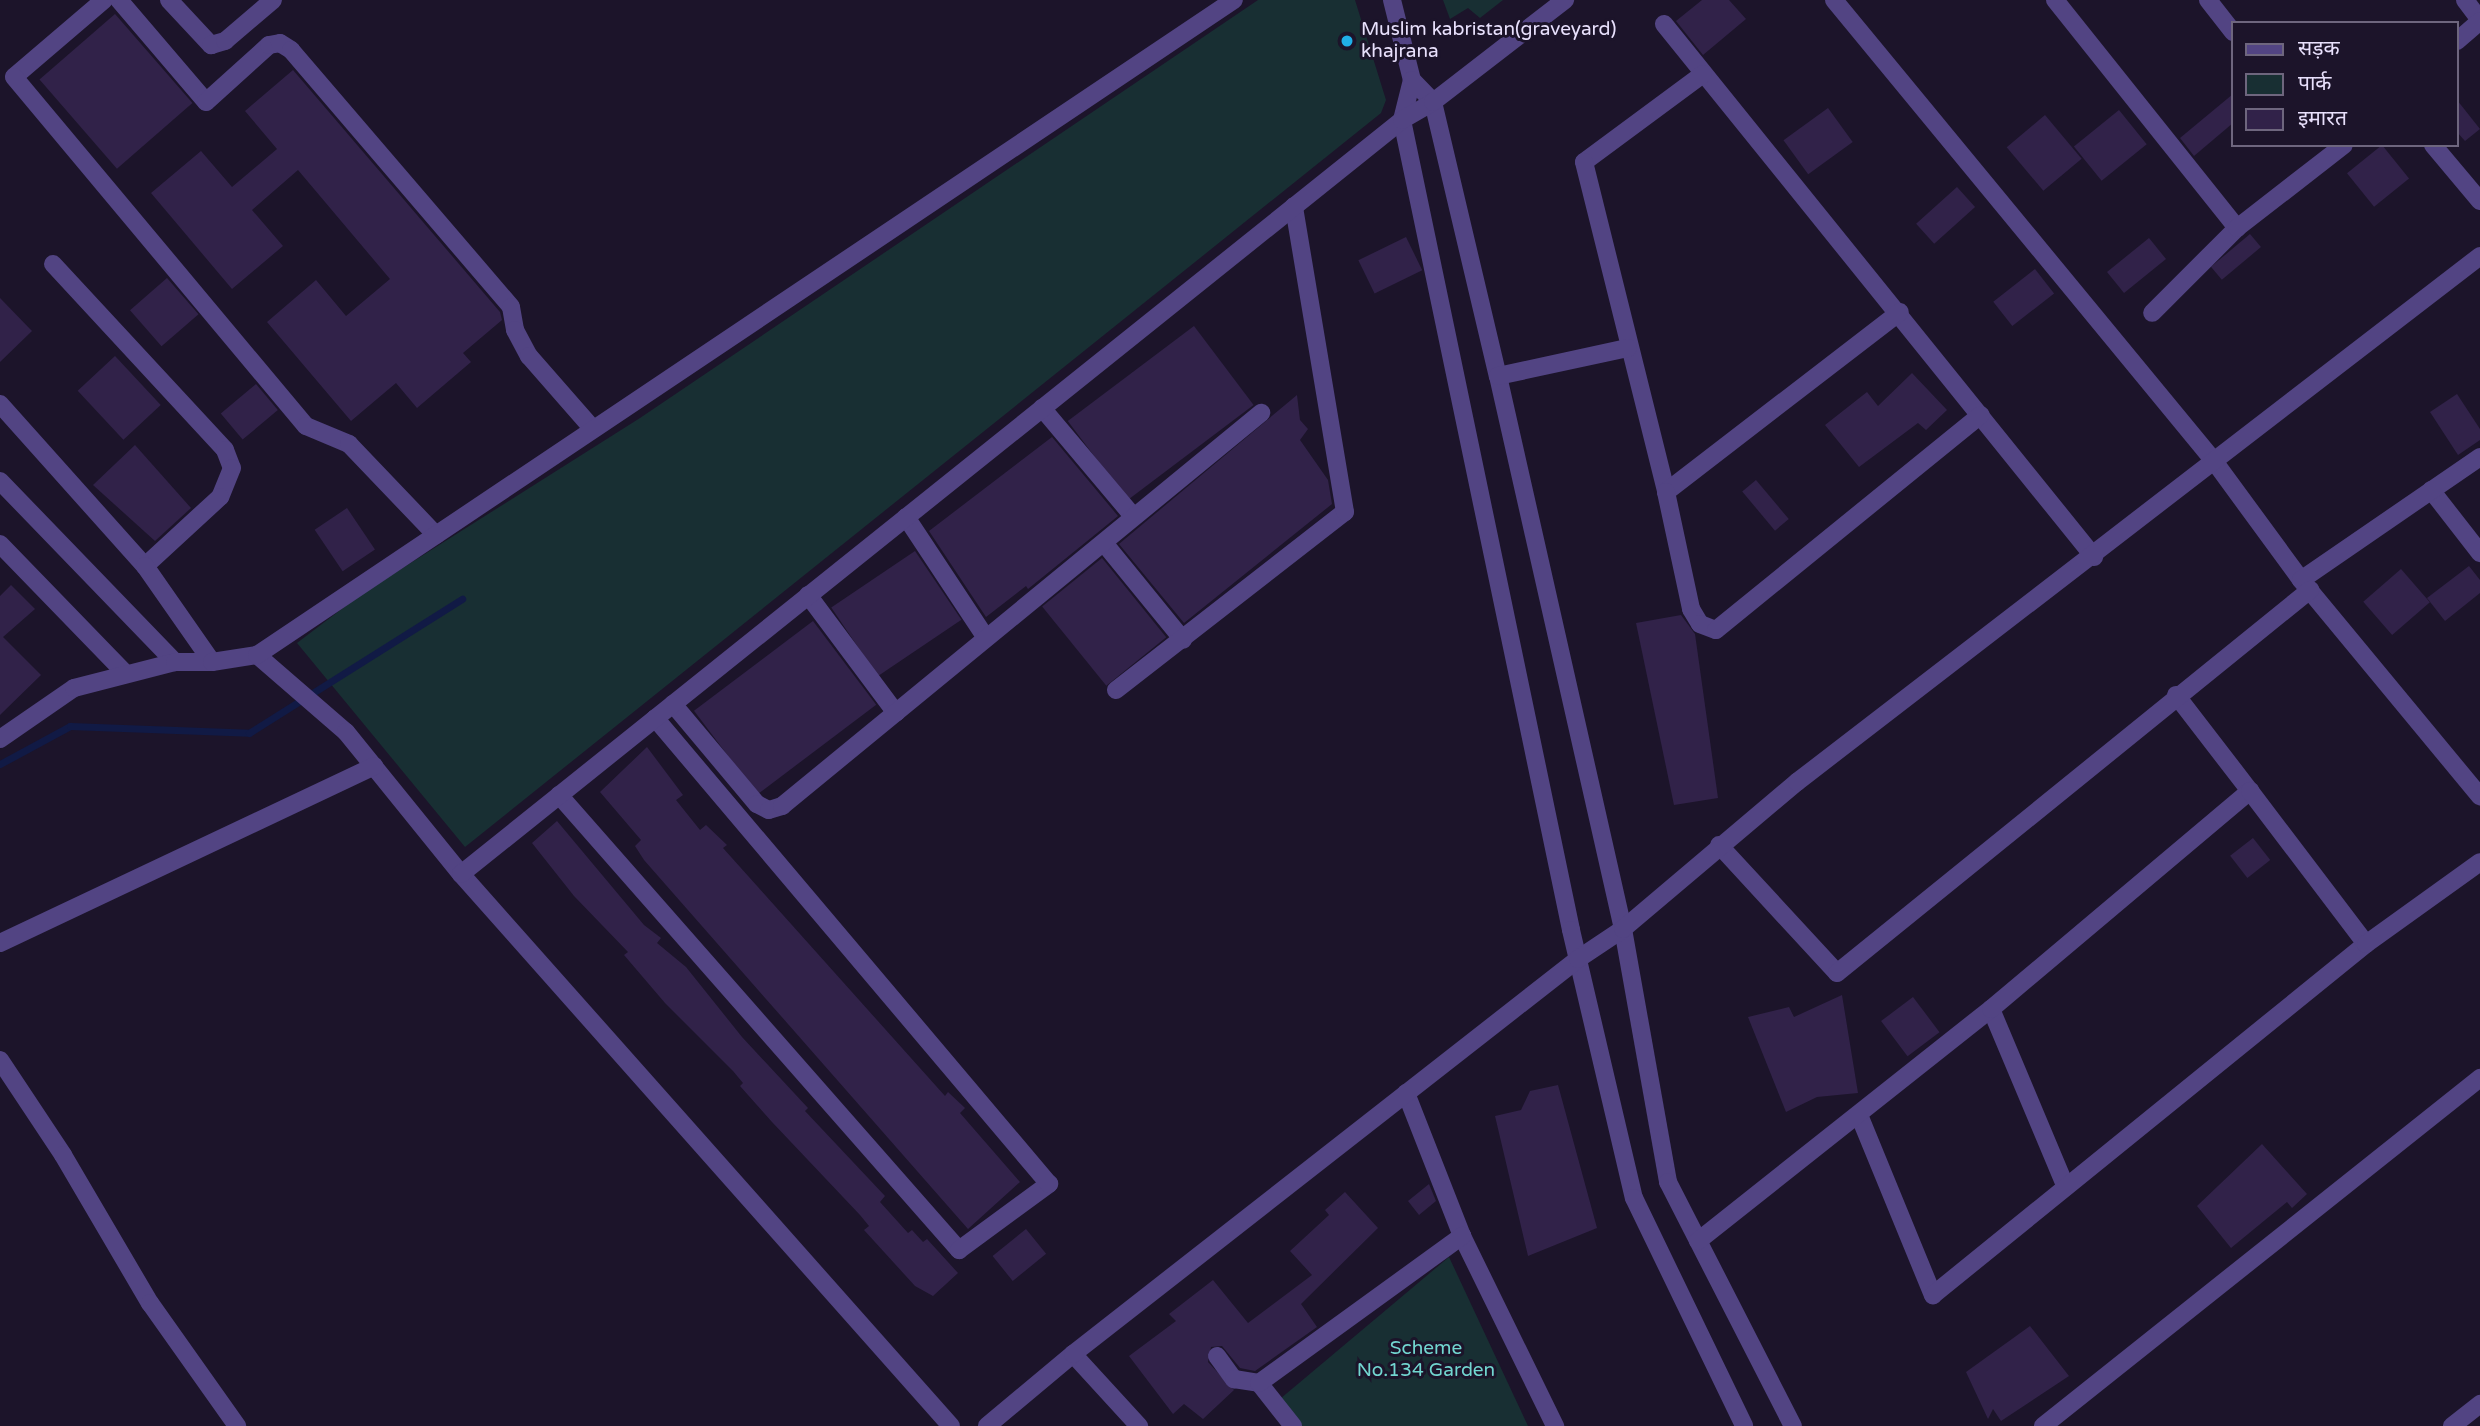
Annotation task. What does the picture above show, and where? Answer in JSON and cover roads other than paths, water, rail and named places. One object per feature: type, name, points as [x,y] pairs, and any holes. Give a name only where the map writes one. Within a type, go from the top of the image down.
[{"type":"street","points":[[104,0],[14,77],[306,426],[349,444],[436,536]]},
{"type":"street","points":[[119,0],[206,102],[269,45],[279,43],[291,50],[511,307],[515,330],[529,356],[592,428]]},
{"type":"street","points":[[169,0],[211,46],[225,41],[273,0]]},
{"type":"street","points":[[0,739],[74,688],[175,662],[212,662],[257,654],[1234,0]]},
{"type":"street","points":[[1392,0],[1412,80],[1402,120],[1578,958],[1634,1198],[1744,1426]]},
{"type":"street","points":[[461,874],[1402,120],[1433,102],[1565,0]]},
{"type":"street","points":[[1834,0],[2214,461],[2306,585],[2480,796]]},
{"type":"street","points":[[2055,0],[2237,228]]},
{"type":"street","points":[[2207,0],[2232,31]]},
{"type":"street","points":[[2459,39],[2480,20],[2465,0]]},
{"type":"street","points":[[1664,24],[1900,312],[2094,556]]},
{"type":"street","points":[[1703,74],[1584,162],[1666,492],[1692,609],[1700,624],[1716,630],[1981,415]]},
{"type":"street","points":[[1412,80],[1433,102],[1498,376],[1623,929],[1668,1182],[1793,1426]]},
{"type":"street","points":[[2435,147],[2480,201]]},
{"type":"street","points":[[2152,313],[2237,228],[2333,149]]},
{"type":"street","points":[[1116,690],[1345,512],[1294,206]]},
{"type":"street","points":[[987,1426],[1073,1354],[1578,958],[1623,929],[1720,845],[2480,256]]},
{"type":"street","points":[[53,264],[225,450],[232,468],[220,497],[145,566]]},
{"type":"street","points":[[1666,492],[1900,312]]},
{"type":"street","points":[[1498,376],[1629,348]]},
{"type":"street","points":[[0,404],[145,566],[212,662]]},
{"type":"street","points":[[1042,408],[1132,515]]},
{"type":"street","points":[[673,704],[757,804],[769,810],[782,806],[1104,543],[1132,515],[1261,413]]},
{"type":"street","points":[[1720,845],[1837,973],[2306,585],[2480,457]]},
{"type":"street","points":[[0,481],[175,662]]},
{"type":"street","points":[[2431,491],[2480,553]]},
{"type":"street","points":[[906,517],[986,638]]},
{"type":"street","points":[[1104,543],[1183,640]]},
{"type":"street","points":[[0,544],[125,673]]},
{"type":"street","points":[[808,595],[896,713]]},
{"type":"street","points":[[257,654],[346,732],[461,874],[951,1426]]},
{"type":"street","points":[[2176,695],[2366,944]]},
{"type":"street","points":[[559,795],[959,1250],[1049,1184],[655,718]]},
{"type":"street","points":[[0,943],[374,766]]},
{"type":"street","points":[[1698,1241],[1991,1009],[2250,790]]},
{"type":"street","points":[[1858,1115],[1933,1295],[2366,944],[2480,862]]},
{"type":"street","points":[[1991,1009],[2066,1186]]},
{"type":"street","points":[[0,1060],[63,1155],[150,1303],[237,1426]]},
{"type":"street","points":[[2043,1426],[2480,1078]]},
{"type":"street","points":[[1406,1093],[1462,1236],[1555,1426]]},
{"type":"street","points":[[1259,1383],[1462,1236]]},
{"type":"street","points":[[1073,1354],[1139,1426]]},
{"type":"street","points":[[1217,1356],[1234,1379],[1259,1383],[1293,1426]]},
{"type":"street","points":[[2452,1426],[2480,1404]]},
{"type":"waterway","points":[[0,764],[70,726],[249,733],[462,599]]},
{"type":"place","name":"Muslim kabristan(graveyard) khajrana","points":[[1347,41]]},
{"type":"park label","name":"Scheme No.134 Garden","points":[[1426,1360]]}]
